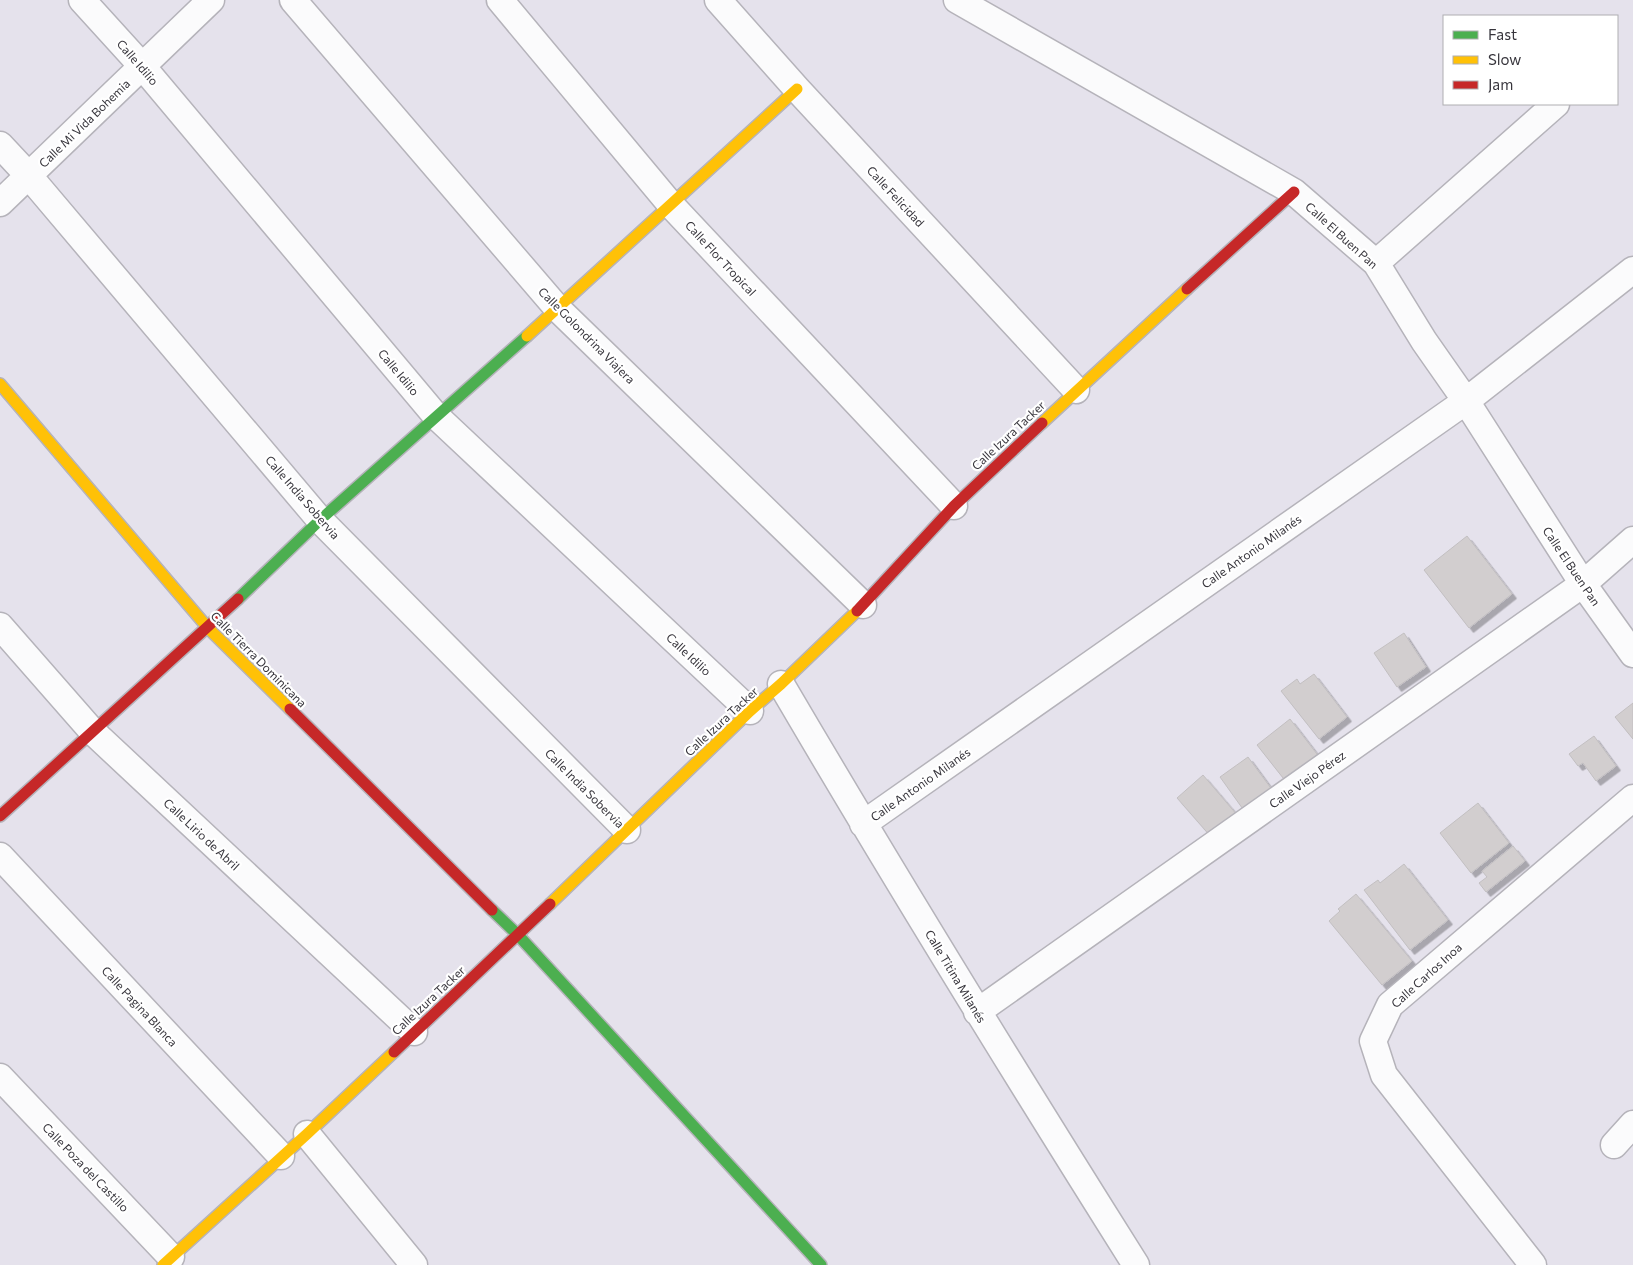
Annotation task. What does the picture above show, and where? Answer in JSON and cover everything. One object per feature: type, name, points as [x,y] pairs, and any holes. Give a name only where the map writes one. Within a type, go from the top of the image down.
[{"type":"street","name":"Calle Idilio","points":[[82,0],[142,66],[436,416],[750,711]]},
{"type":"street","name":"Calle Mi Vida Bohemia","points":[[0,203],[211,0]]},
{"type":"street","name":"Calle Golondrina Viajera","points":[[292,0],[558,308],[863,604]]},
{"type":"street","name":"Calle Flor Tropical","points":[[500,0],[671,205],[954,506]]},
{"type":"street","name":"Calle Felicidad","points":[[718,0],[797,89],[1076,390]]},
{"type":"street","name":"Calle El Buen Pan","points":[[958,0],[1294,192],[1376,263],[1424,341],[1466,400],[1583,584],[1633,654]]},
{"type":"street","points":[[0,816],[208,628],[320,520],[558,308],[797,89]]},
{"type":"street","points":[[1376,263],[1555,105]]},
{"type":"street","name":"Calle India Sobervia","points":[[0,145],[29,176],[320,520],[628,830]]},
{"type":"street","name":"Calle Izura Tacker","points":[[167,1261],[307,1134],[628,830],[750,711],[781,684],[863,604],[954,506],[1076,390],[1294,192]]},
{"type":"street","name":"Calle Antonio Milanés","points":[[863,824],[1466,400],[1633,270]]},
{"type":"street","name":"Calle Tierra Dominicana","points":[[0,384],[208,628],[518,935],[821,1265]]},
{"type":"street","name":"Calle Viejo Pérez","points":[[977,1012],[1583,584],[1633,540]]},
{"type":"street","name":"Calle Lirio de Abril","points":[[0,626],[92,731],[414,1032]]},
{"type":"street","name":"Calle Titina Milanés","points":[[781,684],[977,1012],[1136,1265]]},
{"type":"street","name":"Calle Carlos Inoa","points":[[1533,1265],[1384,1075],[1374,1041],[1390,1005],[1633,798]]},
{"type":"street","name":"Calle Pagina Blanca","points":[[0,856],[281,1156]]},
{"type":"street","name":"Calle Poza del Castillo","points":[[0,1077],[167,1261]]},
{"type":"street","points":[[1614,1145],[1633,1124]]},
{"type":"street","points":[[307,1134],[414,1265]]},
{"type":"building","points":[[1467,536],[1512,594],[1469,628],[1424,570]]},
{"type":"building","points":[[1404,633],[1426,667],[1397,687],[1374,653]]},
{"type":"building","points":[[1314,674],[1347,717],[1319,739],[1281,691],[1297,679],[1300,684]]},
{"type":"building","points":[[1633,703],[1633,739],[1615,717]]},
{"type":"building","points":[[1290,719],[1320,758],[1287,783],[1257,745]]},
{"type":"building","points":[[1594,736],[1616,766],[1596,781],[1583,763],[1578,766],[1569,754]]},
{"type":"building","points":[[1248,757],[1273,791],[1245,812],[1220,777]]},
{"type":"building","points":[[1203,775],[1238,816],[1212,838],[1177,798]]},
{"type":"building","points":[[1478,803],[1509,843],[1471,873],[1440,833]]},
{"type":"building","points":[[1513,846],[1525,861],[1486,892],[1479,883],[1487,877],[1482,871]]},
{"type":"building","points":[[1404,864],[1448,920],[1410,950],[1364,890],[1378,880],[1380,883]]},
{"type":"building","points":[[1356,894],[1412,961],[1382,985],[1329,921],[1340,911],[1338,909]]},
{"type":"traffic: fast","points":[[238,599],[320,520],[527,336]]},
{"type":"traffic: fast","points":[[492,910],[518,935],[821,1265]]},
{"type":"traffic: slow","points":[[527,336],[797,89]]},
{"type":"traffic: slow","points":[[1042,423],[1187,289]]},
{"type":"traffic: slow","points":[[0,384],[208,628],[290,709]]},
{"type":"traffic: slow","points":[[550,904],[750,711],[857,611]]},
{"type":"traffic: slow","points":[[163,1265],[394,1052]]},
{"type":"traffic: jam","points":[[1187,289],[1294,192]]},
{"type":"traffic: jam","points":[[857,611],[954,506],[1042,423]]},
{"type":"traffic: jam","points":[[0,816],[238,599]]},
{"type":"traffic: jam","points":[[290,709],[492,910]]},
{"type":"traffic: jam","points":[[394,1052],[550,904]]}]
